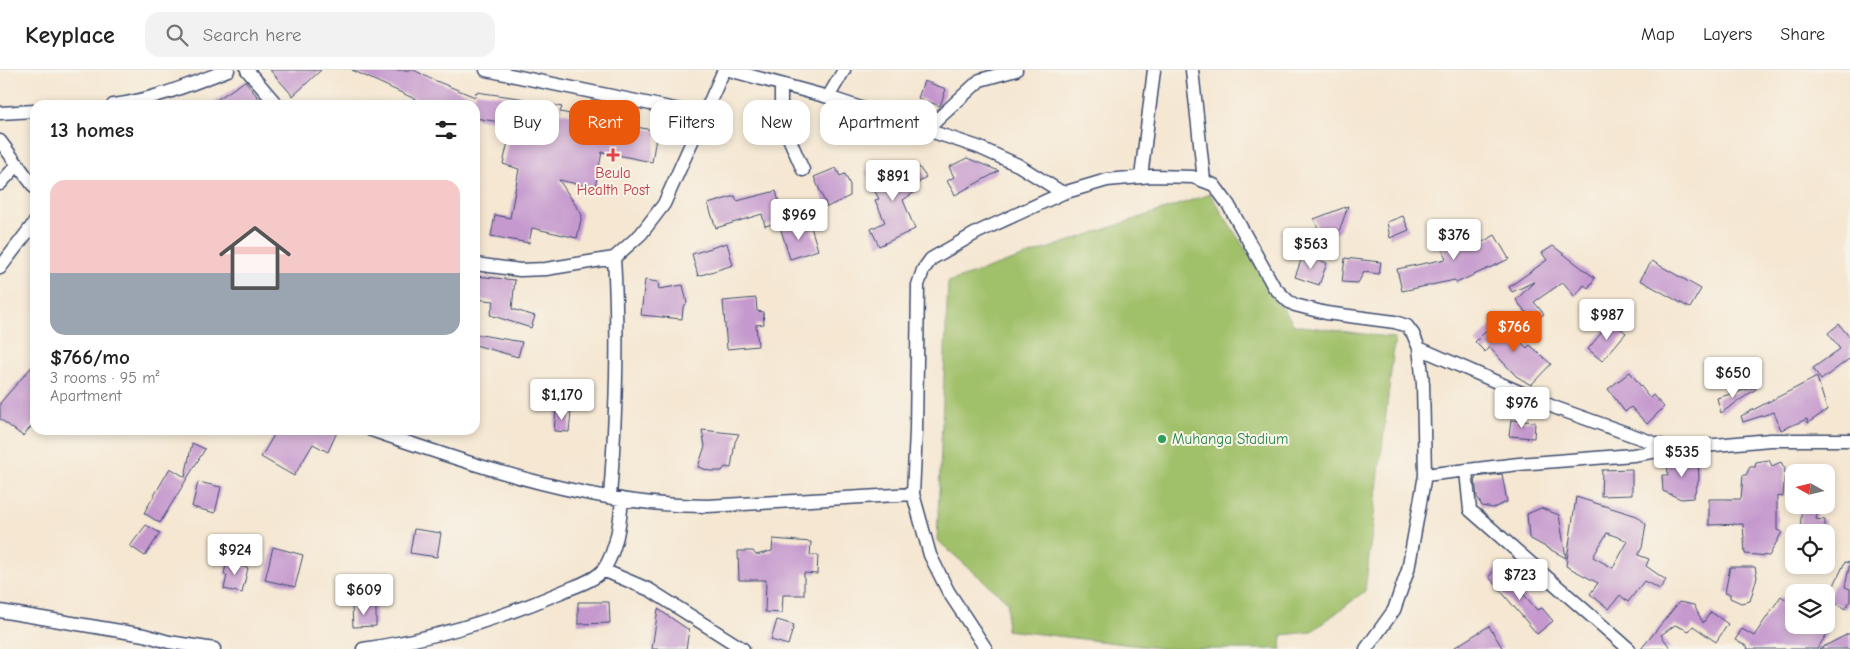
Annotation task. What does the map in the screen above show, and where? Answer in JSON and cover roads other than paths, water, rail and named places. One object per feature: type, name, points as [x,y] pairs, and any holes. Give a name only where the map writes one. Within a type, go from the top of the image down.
[{"type":"street","points":[[139,100],[187,86],[228,70]]},
{"type":"street","points":[[247,70],[273,100]]},
{"type":"street","points":[[486,70],[650,104]]},
{"type":"street","points":[[711,100],[724,70]]},
{"type":"street","points":[[729,70],[837,100]]},
{"type":"street","points":[[828,97],[844,70]]},
{"type":"street","points":[[937,120],[980,80],[1016,70]]},
{"type":"street","points":[[1141,177],[1154,70]]},
{"type":"street","points":[[1192,70],[1204,180]]},
{"type":"street","points":[[781,84],[781,120],[803,170]]},
{"type":"street","points":[[0,113],[30,112]]},
{"type":"street","points":[[937,134],[978,147],[1018,165],[1062,193]]},
{"type":"street","points":[[0,141],[30,181]]},
{"type":"street","points":[[480,265],[520,270],[546,269],[614,258],[640,234],[664,204],[691,145]]},
{"type":"street","points":[[0,184],[18,164]]},
{"type":"street","points":[[986,649],[948,591],[930,555],[912,494],[916,431],[916,322],[918,286],[923,270],[931,259],[978,232],[1062,193],[1107,180],[1141,177],[1193,178],[1204,180],[1214,186],[1228,204],[1274,288],[1288,301],[1295,305],[1326,313],[1395,322],[1407,326],[1413,334],[1419,348],[1425,475],[1408,570],[1394,610],[1366,649]]},
{"type":"street","points":[[0,268],[30,229]]},
{"type":"street","points":[[363,649],[473,626],[585,582],[603,570],[615,541],[617,347],[614,258]]},
{"type":"street","points":[[1419,348],[1556,408],[1671,449]]},
{"type":"street","points":[[387,435],[554,488],[616,498],[686,506],[912,494]]},
{"type":"street","points":[[1425,475],[1770,440],[1850,440]]},
{"type":"street","points":[[1466,471],[1470,510],[1629,649]]},
{"type":"street","points":[[603,570],[650,590],[743,649]]},
{"type":"street","points":[[0,611],[144,635],[169,642],[214,649]]},
{"type":"place","name":"Beula Health Post","points":[[613,155]]},
{"type":"place","name":"Muhanga Stadium","points":[[1162,439]]}]
